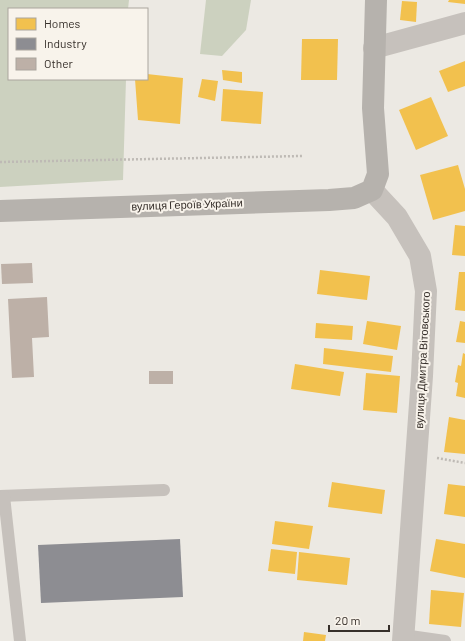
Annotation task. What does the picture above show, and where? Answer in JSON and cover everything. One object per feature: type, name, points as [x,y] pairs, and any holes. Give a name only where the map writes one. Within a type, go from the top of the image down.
[{"type":"main road","points":[[372,190],[378,174],[373,108],[376,0]]},
{"type":"main road","name":"вулиця Героїв України","points":[[0,211],[329,200],[354,198],[372,190]]},
{"type":"street","points":[[374,48],[465,23]]},
{"type":"street","name":"вулиця Дмитра Вітовського","points":[[372,190],[397,217],[420,256],[426,291],[417,454],[403,638]]},
{"type":"lane","points":[[20,641],[2,496],[164,490]]},
{"type":"lane","points":[[403,638],[445,641]]},
{"type":"path","points":[[0,162],[302,156]]},
{"type":"path","points":[[417,454],[465,463]]},
{"type":"green space","points":[[0,0],[129,0],[128,8],[8,8],[8,80],[126,80],[123,180],[0,187]]},
{"type":"green space","points":[[206,0],[251,0],[246,30],[222,56],[200,54]]},
{"type":"building: Homes","points":[[449,0],[465,0],[465,4],[448,2]]},
{"type":"building: Homes","points":[[402,1],[417,2],[416,22],[400,20]]},
{"type":"building: Homes","points":[[302,39],[338,39],[337,80],[301,80]]},
{"type":"building: Homes","points":[[465,61],[465,86],[448,92],[439,71]]},
{"type":"building: Homes","points":[[222,70],[242,72],[242,83],[223,80]]},
{"type":"building: Homes","points":[[148,74],[183,78],[180,124],[138,120],[135,80],[148,80]]},
{"type":"building: Homes","points":[[202,79],[218,81],[215,101],[198,97]]},
{"type":"building: Homes","points":[[223,89],[263,92],[261,124],[221,121]]},
{"type":"building: Homes","points":[[431,97],[448,136],[416,150],[399,110]]},
{"type":"building: Homes","points":[[458,165],[465,189],[465,211],[433,220],[420,175]]},
{"type":"building: Homes","points":[[455,225],[465,226],[465,256],[452,255]]},
{"type":"building: Homes","points":[[320,270],[370,276],[367,300],[317,294]]},
{"type":"building: Homes","points":[[459,272],[465,272],[465,311],[455,310]]},
{"type":"building: Homes","points":[[367,321],[401,326],[397,350],[363,344]]},
{"type":"building: Homes","points":[[460,321],[465,322],[465,343],[456,342]]},
{"type":"building: Homes","points":[[316,323],[353,326],[352,340],[315,338]]},
{"type":"building: Homes","points":[[324,348],[393,356],[391,372],[323,364]]},
{"type":"building: Homes","points":[[463,353],[465,354],[465,398],[456,396],[458,383],[455,382],[458,365],[461,366]]},
{"type":"building: Homes","points":[[295,364],[344,372],[340,396],[291,389]]},
{"type":"building: Homes","points":[[366,373],[400,376],[397,413],[363,410]]},
{"type":"building: Homes","points":[[449,417],[465,420],[465,454],[444,452]]},
{"type":"building: Homes","points":[[332,482],[385,490],[382,514],[328,507]]},
{"type":"building: Homes","points":[[448,484],[465,486],[465,517],[444,514]]},
{"type":"building: Homes","points":[[275,521],[313,526],[309,549],[272,544]]},
{"type":"building: Homes","points":[[436,539],[465,544],[465,578],[430,571]]},
{"type":"building: Homes","points":[[271,549],[297,552],[295,574],[268,571]]},
{"type":"building: Homes","points":[[299,552],[350,558],[347,585],[297,580]]},
{"type":"building: Homes","points":[[431,590],[464,593],[461,627],[429,624]]},
{"type":"building: Homes","points":[[304,632],[326,635],[325,641],[303,641]]},
{"type":"building: Industry","points":[[180,539],[183,597],[41,603],[38,545]]},
{"type":"building: Other","points":[[32,263],[33,283],[2,284],[1,264]]},
{"type":"building: Other","points":[[47,297],[49,337],[32,338],[34,377],[12,378],[8,299]]},
{"type":"building: Other","points":[[149,371],[173,371],[173,384],[149,384]]}]
